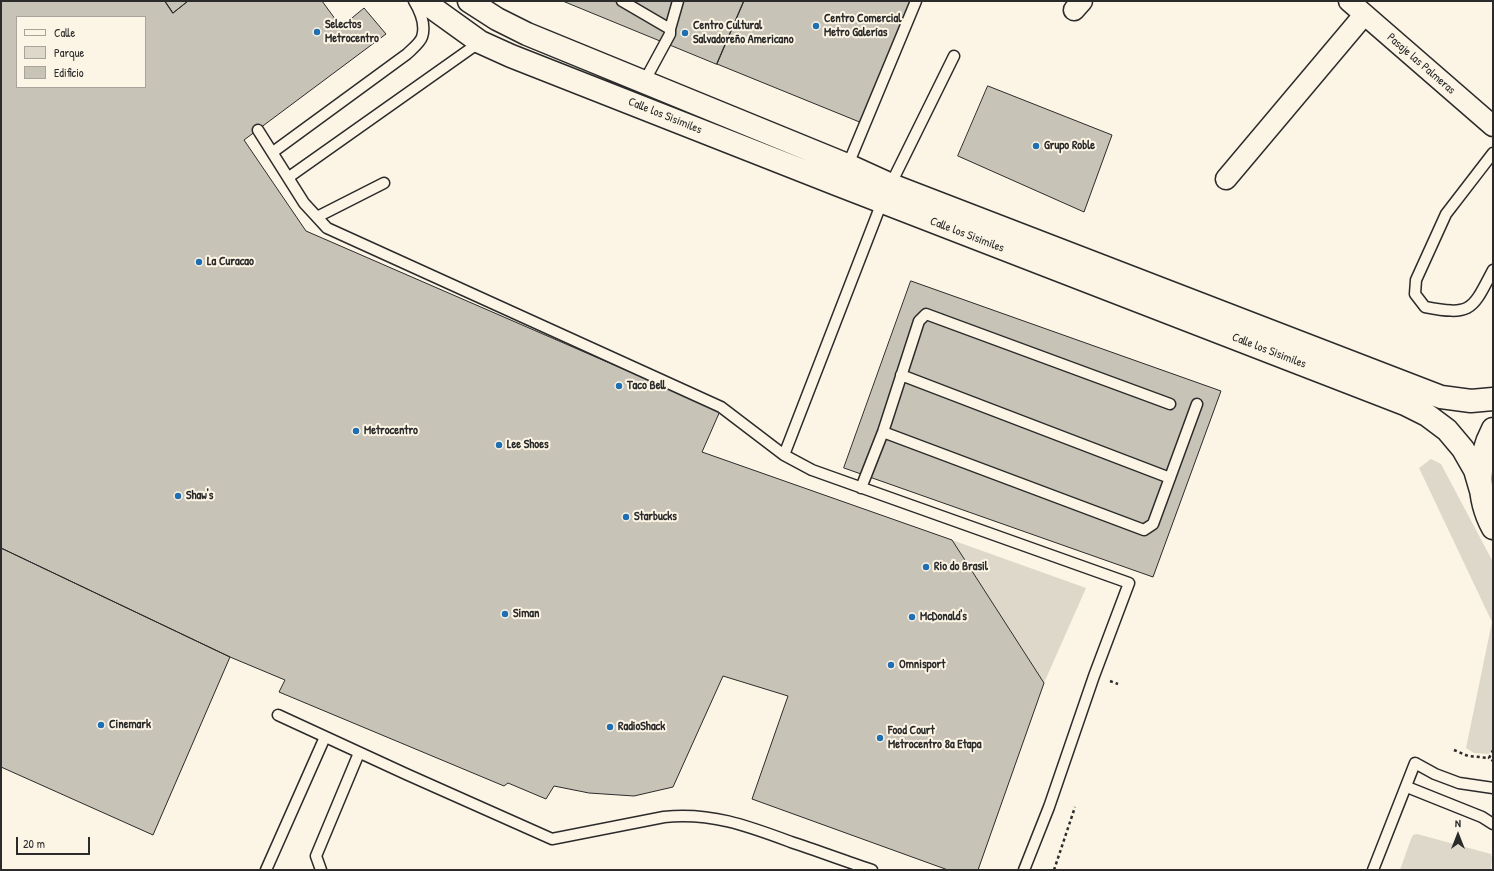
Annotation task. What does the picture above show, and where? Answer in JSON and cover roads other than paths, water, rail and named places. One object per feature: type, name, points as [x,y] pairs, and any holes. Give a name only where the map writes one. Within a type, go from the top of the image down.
[{"type":"main road","name":"Calle los Sisimiles","points":[[423,1],[480,42],[511,56],[839,185],[887,193],[1441,397],[1471,401],[1493,399]]},
{"type":"main road","name":"Calle los Sisimiles","points":[[469,1],[497,19],[527,34],[847,165],[887,193],[1422,412],[1447,430],[1463,449],[1475,470],[1482,494]]},
{"type":"main road","points":[[1493,429],[1483,457],[1481,475],[1482,494],[1487,514],[1493,528]]},
{"type":"street","name":"Pasaje las Palmeras","points":[[1349,1],[1493,126]]},
{"type":"street","points":[[1226,179],[1364,15]]},
{"type":"lane","points":[[273,152],[407,54],[422,38],[423,25],[419,10],[414,1]]},
{"type":"lane","points":[[622,1],[670,29]]},
{"type":"lane","points":[[644,82],[670,34],[678,1]]},
{"type":"lane","points":[[839,185],[916,1]]},
{"type":"lane","points":[[289,177],[480,42]]},
{"type":"lane","points":[[784,455],[887,193],[954,56]]},
{"type":"lane","points":[[258,130],[304,203],[327,228],[721,407],[784,455],[812,470],[1129,583],[1094,676],[1049,806],[1024,870]]},
{"type":"lane","points":[[1493,153],[1446,214],[1416,280],[1415,294],[1425,307],[1445,311],[1464,310],[1476,301],[1493,270]]},
{"type":"lane","points":[[317,217],[384,183]]},
{"type":"lane","points":[[861,488],[883,432],[919,321],[926,314],[1170,404]]},
{"type":"lane","points":[[901,375],[1170,478]]},
{"type":"lane","points":[[883,432],[1144,530],[1153,524],[1197,404]]},
{"type":"lane","points":[[278,715],[359,753],[552,838],[664,817],[681,815],[702,816],[741,824],[872,870]]},
{"type":"lane","points":[[266,870],[325,737]]},
{"type":"lane","points":[[321,870],[316,856],[359,753]]},
{"type":"lane","points":[[1373,870],[1414,763],[1435,774],[1459,783],[1493,788]]},
{"type":"lane","points":[[1406,787],[1482,817],[1493,824]]},
{"type":"place","name":"Centro Comercial Metro Galerías","points":[[816,26]]},
{"type":"place","name":"Selectos Metrocentro","points":[[317,32]]},
{"type":"place","name":"Centro Cultural Salvadoreño Americano","points":[[685,33]]},
{"type":"place","name":"Grupo Roble","points":[[1036,146]]},
{"type":"place","name":"La Curacao","points":[[199,262]]},
{"type":"place","name":"Taco Bell","points":[[619,386]]},
{"type":"place","name":"Metrocentro","points":[[356,431]]},
{"type":"place","name":"Lee Shoes","points":[[499,445]]},
{"type":"place","name":"Shaw's","points":[[178,496]]},
{"type":"place","name":"Starbucks","points":[[626,517]]},
{"type":"place","name":"Rio do Brasil","points":[[926,567]]},
{"type":"place","name":"Siman","points":[[505,614]]},
{"type":"place","name":"McDonald's","points":[[912,617]]},
{"type":"place","name":"Omnisport","points":[[891,665]]},
{"type":"place","name":"Cinemark","points":[[101,725]]},
{"type":"place","name":"RadioShack","points":[[610,727]]},
{"type":"place","name":"Food Court Metrocentro 8a Etapa","points":[[880,738]]}]
